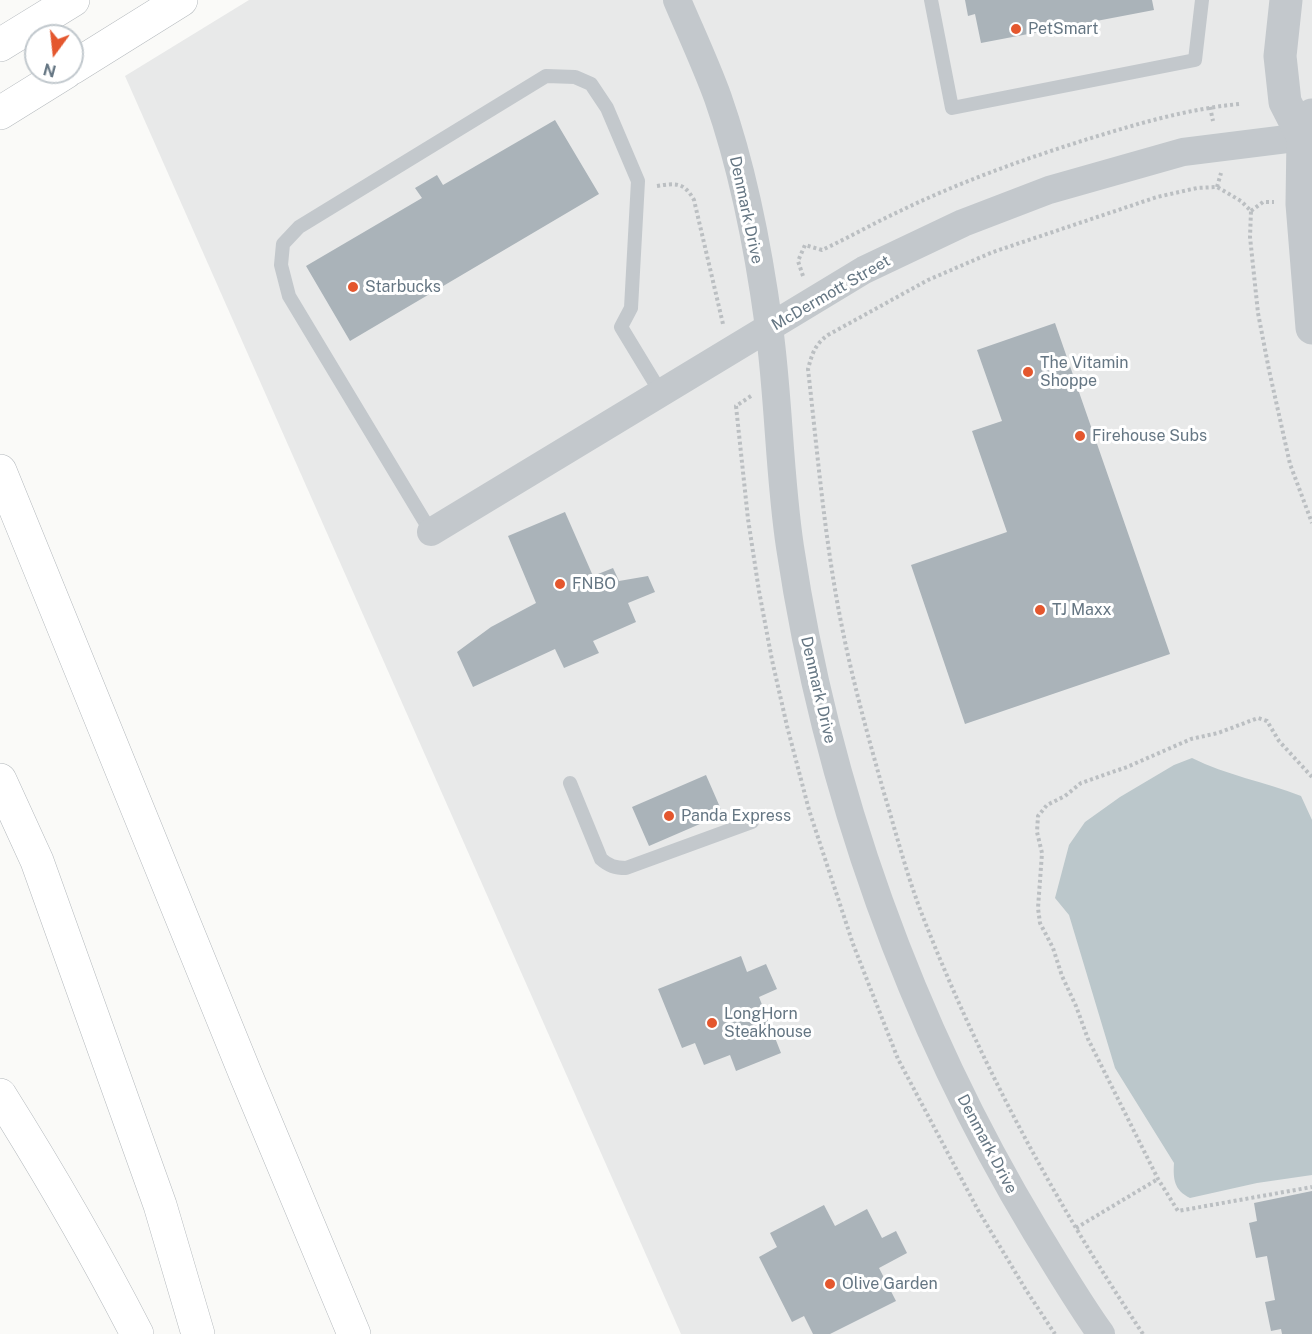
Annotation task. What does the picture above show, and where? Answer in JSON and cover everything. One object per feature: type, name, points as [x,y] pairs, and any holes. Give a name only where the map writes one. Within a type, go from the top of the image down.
[{"type":"main road","points":[[0,45],[73,0]]},
{"type":"main road","points":[[84,61],[181,0]]},
{"type":"main road","points":[[0,113],[47,84]]},
{"type":"main road","points":[[0,471],[240,1062],[354,1334]]},
{"type":"main road","points":[[0,780],[37,861],[57,916],[160,1205],[198,1334]]},
{"type":"main road","points":[[0,1095],[104,1269],[137,1334]]},
{"type":"street","name":"Denmark Drive","points":[[677,0],[719,101],[745,199],[769,328],[787,521],[800,609],[836,766],[856,830],[882,909],[916,994],[975,1122],[1013,1194],[1101,1334]]},
{"type":"street","points":[[1286,0],[1280,56],[1285,102],[1309,129],[1302,204],[1312,328]]},
{"type":"street","name":"McDermott Street","points":[[431,532],[864,270],[963,223],[1049,190],[1183,152],[1309,129]]},
{"type":"lane","points":[[932,0],[952,108],[1195,60],[1202,0]]},
{"type":"lane","points":[[431,532],[289,296],[281,265],[283,243],[299,227],[546,76],[575,77],[591,84],[607,108],[638,182],[631,308],[621,327],[661,393]]},
{"type":"lane","points":[[570,783],[601,859],[607,865],[616,868],[626,868],[752,822]]},
{"type":"path","points":[[805,245],[822,250],[901,210],[1003,168],[1062,147],[1129,126],[1210,107],[1239,104]]},
{"type":"path","points":[[638,188],[675,183],[688,189],[694,200],[723,324],[741,345]]},
{"type":"path","points":[[1143,1334],[1076,1228],[991,1074],[924,919],[897,836],[859,701],[843,632],[828,546],[808,369],[813,351],[818,342],[828,334],[928,280],[993,252],[1157,197],[1197,188],[1217,187],[1241,201],[1251,211],[1250,237],[1258,313],[1269,370],[1290,465],[1312,523]]},
{"type":"path","points":[[736,406],[748,519],[772,660],[816,836],[849,933],[898,1059],[978,1210],[1054,1334]]},
{"type":"path","points":[[1312,777],[1279,741],[1267,721],[1258,718],[1218,733],[1191,739],[1127,767],[1081,783],[1065,796],[1047,806],[1038,816],[1037,832],[1042,853],[1038,908],[1041,923],[1088,1039],[1158,1179],[1178,1211],[1312,1187]]},
{"type":"path","points":[[1076,1228],[1158,1179]]},
{"type":"shaded area","points":[[249,0],[1312,0],[1312,1334],[681,1334],[125,76]]},
{"type":"shaded area","points":[[1192,758],[1218,769],[1301,796],[1312,820],[1312,1175],[1257,1183],[1190,1198],[1178,1188],[1174,1179],[1174,1163],[1115,1068],[1069,915],[1055,898],[1069,845],[1085,822],[1120,797],[1174,765]]},
{"type":"building","name":"PetSmart","points":[[965,0],[1152,0],[1154,10],[981,43],[975,14],[968,16]]},
{"type":"building","points":[[555,120],[599,194],[350,341],[306,266],[422,198],[415,188],[437,175],[443,185]]},
{"type":"building","name":"TJ Maxx","points":[[1055,323],[1170,654],[965,724],[911,565],[1007,532],[972,431],[1002,421],[977,350]]},
{"type":"building","points":[[565,512],[593,576],[613,568],[619,581],[648,576],[655,592],[628,603],[636,622],[593,641],[599,653],[564,668],[555,649],[473,687],[457,652],[491,627],[536,603],[508,536]]},
{"type":"building","points":[[706,775],[723,814],[649,846],[632,807]]},
{"type":"building","points":[[741,956],[747,972],[766,964],[777,989],[759,997],[781,1053],[736,1071],[730,1055],[704,1065],[695,1043],[682,1048],[658,989]]},
{"type":"building","points":[[1312,1191],[1312,1334],[1282,1334],[1281,1329],[1271,1331],[1265,1302],[1275,1300],[1267,1256],[1256,1258],[1249,1223],[1257,1221],[1254,1203]]},
{"type":"building","name":"Olive Garden","points":[[824,1205],[835,1226],[867,1209],[882,1238],[896,1231],[907,1253],[879,1268],[896,1301],[830,1334],[813,1334],[804,1316],[792,1322],[759,1257],[777,1247],[770,1233]]},
{"type":"place","name":"PetSmart","points":[[1016,29]]},
{"type":"place","name":"Starbucks","points":[[353,287]]},
{"type":"place","name":"The Vitamin Shoppe","points":[[1028,372]]},
{"type":"place","name":"Firehouse Subs","points":[[1080,436]]},
{"type":"place","name":"FNBO","points":[[560,584]]},
{"type":"place","name":"TJ Maxx","points":[[1040,610]]},
{"type":"place","name":"Panda Express","points":[[669,816]]},
{"type":"place","name":"LongHorn Steakhouse","points":[[712,1023]]},
{"type":"place","name":"Olive Garden","points":[[830,1284]]}]
